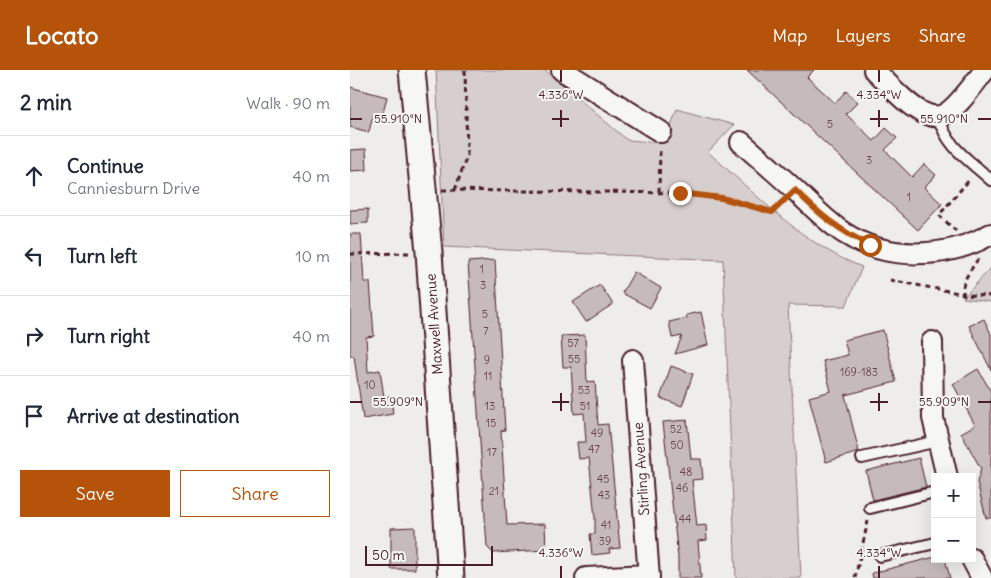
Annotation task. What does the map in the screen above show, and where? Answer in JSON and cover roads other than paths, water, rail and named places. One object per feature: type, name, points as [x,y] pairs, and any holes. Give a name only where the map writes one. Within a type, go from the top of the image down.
[{"type":"street","name":"Maxwell Avenue","points":[[412,70],[429,252],[451,578]]},
{"type":"street","points":[[562,70],[661,132]]},
{"type":"street","points":[[874,70],[917,110],[925,115],[938,116],[944,115],[986,70]]},
{"type":"street","points":[[741,142],[795,190],[824,219],[846,234],[870,245],[894,252],[930,254],[970,244],[991,234]]},
{"type":"street","points":[[932,342],[931,398],[946,473]]},
{"type":"street","name":"Stirling Avenue","points":[[633,360],[649,577]]},
{"type":"street","points":[[974,563],[982,578]]},
{"type":"street","points":[[586,578],[649,577]]},
{"type":"lane","points":[[938,116],[948,141],[991,180]]},
{"type":"lane","points":[[862,458],[938,440]]},
{"type":"lane","points":[[870,508],[931,493]]},
{"type":"lane","points":[[880,556],[931,544]]}]
